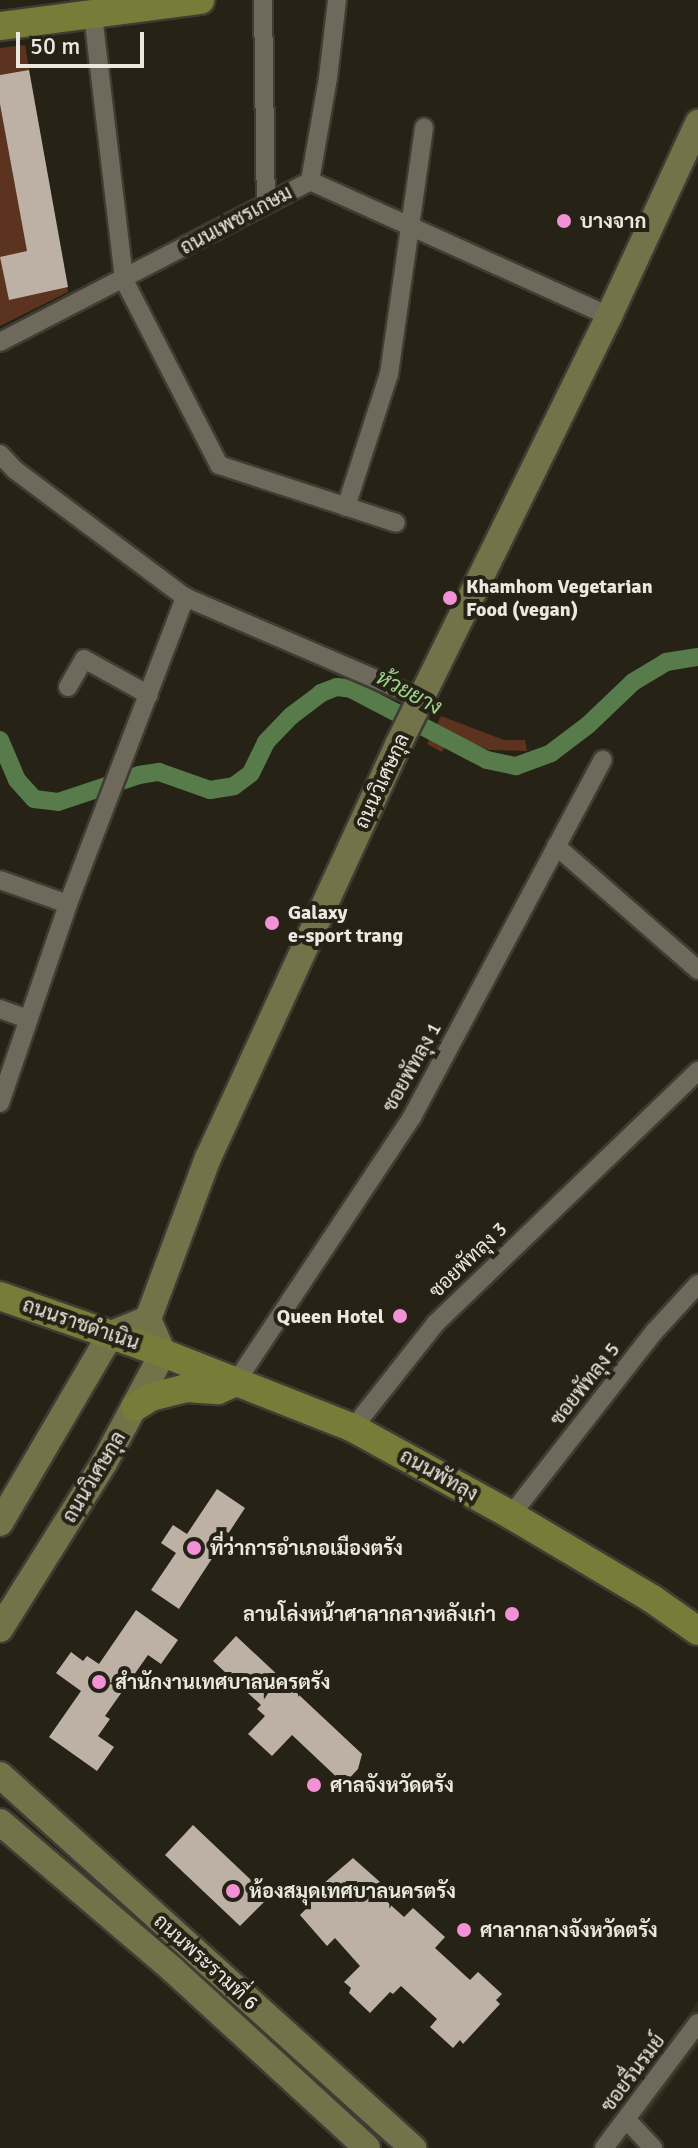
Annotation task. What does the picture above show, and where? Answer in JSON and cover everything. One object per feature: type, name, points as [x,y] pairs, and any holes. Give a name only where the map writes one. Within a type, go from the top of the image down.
[{"type":"main road","points":[[0,26],[200,0]]},
{"type":"main road","name":"ถนนวิเศษกุล","points":[[148,1319],[208,1158],[398,745],[609,316],[698,123]]},
{"type":"main road","name":"ถนนราชดำเนิน","points":[[0,1296],[163,1353]]},
{"type":"main road","points":[[0,1523],[111,1334],[148,1319],[163,1353]]},
{"type":"main road","name":"ถนนวิเศษกุล","points":[[0,1629],[104,1463],[163,1353]]},
{"type":"main road","name":"ถนนพัทลุง","points":[[163,1353],[353,1428],[511,1515],[651,1598],[698,1631]]},
{"type":"main road","points":[[135,1407],[151,1397],[186,1388],[218,1390],[236,1382]]},
{"type":"main road","name":"ถนนพระรามที่ 6","points":[[0,1775],[413,2148]]},
{"type":"main road","name":"ถนนพระรามที่ 6","points":[[0,1822],[173,1970],[367,2148]]},
{"type":"street","points":[[263,0],[266,203]]},
{"type":"street","name":"ถนนเพชรเกษม","points":[[0,342],[310,181],[328,78],[337,0]]},
{"type":"street","points":[[93,15],[124,280],[219,465],[396,523]]},
{"type":"street","points":[[346,507],[389,374],[424,127]]},
{"type":"street","points":[[310,181],[410,223],[609,316]]},
{"type":"street","points":[[0,454],[15,470],[185,597],[422,699]]},
{"type":"street","points":[[0,1103],[68,904],[185,597]]},
{"type":"street","points":[[68,687],[84,659],[149,695]]},
{"type":"street","name":"ซอยพัทลุง 1","points":[[236,1382],[412,1117],[603,760]]},
{"type":"street","points":[[556,846],[698,970]]},
{"type":"street","points":[[0,880],[68,904]]},
{"type":"street","points":[[0,1009],[28,1019]]},
{"type":"street","name":"ซอยพัทลุง 3","points":[[353,1428],[436,1323],[627,1135],[698,1071]]},
{"type":"street","name":"ซอยพัทลุง 5","points":[[511,1515],[655,1331],[698,1284]]},
{"type":"street","name":"ซอยรื่นรมย์","points":[[604,2148],[698,2023]]},
{"type":"street","points":[[626,2119],[653,2148]]},
{"type":"shaded area","points":[[25,45],[68,292],[0,326],[0,48]]},
{"type":"shaded area","points":[[441,716],[504,740],[525,740],[527,751],[489,750],[451,734],[442,752],[427,744]]},
{"type":"shaded area","points":[[698,2001],[698,2046],[624,2148],[591,2148]]},
{"type":"building","points":[[29,70],[68,287],[9,300],[0,257],[27,251],[0,104],[0,75]]},
{"type":"building","name":"ที่ว่าการอำเภอเมืองตรัง","points":[[217,1489],[245,1508],[179,1609],[151,1590],[176,1553],[161,1543],[173,1525],[187,1534]]},
{"type":"building","name":"สำนักงานเทศบาลนครตรัง","points":[[136,1610],[178,1640],[161,1664],[148,1655],[105,1716],[110,1719],[98,1736],[114,1747],[97,1771],[49,1737],[81,1691],[56,1673],[71,1652],[83,1661],[87,1656],[99,1664]]},
{"type":"building","points":[[236,1636],[362,1754],[358,1769],[344,1784],[292,1735],[272,1756],[248,1734],[265,1716],[257,1709],[261,1705],[213,1661]]},
{"type":"building","points":[[193,1825],[269,1897],[240,1926],[165,1855]]},
{"type":"building","points":[[353,1858],[380,1882],[373,1889],[404,1917],[413,1908],[445,1937],[435,1948],[470,1980],[478,1972],[502,1994],[496,2000],[500,2004],[463,2044],[460,2040],[453,2048],[430,2027],[437,2019],[401,1986],[393,1994],[390,1992],[370,2013],[349,1993],[351,1988],[344,1982],[360,1966],[335,1938],[327,1946],[300,1915],[308,1907],[305,1904],[310,1900],[308,1897]]},
{"type":"waterway","name":"ห้วยยาง","points":[[0,740],[17,780],[34,799],[58,802],[139,775],[159,772],[210,790],[234,786],[251,773],[266,742],[291,716],[321,693],[337,687],[351,689],[487,760],[516,766],[551,753],[588,725],[633,682],[666,662],[698,657]]},
{"type":"place","name":"บางจาก","points":[[564,221]]},
{"type":"place","name":"Khamhom Vegetarian Food (vegan)","points":[[450,598]]},
{"type":"place","name":"Galaxy e-sport trang","points":[[272,923]]},
{"type":"place","name":"Queen Hotel","points":[[400,1316]]},
{"type":"place","name":"ที่ว่าการอำเภอเมืองตรัง","points":[[194,1548]]},
{"type":"place","name":"ลานโล่งหน้าศาลากลางหลังเก่า","points":[[512,1614]]},
{"type":"place","name":"สำนักงานเทศบาลนครตรัง","points":[[99,1682]]},
{"type":"place","name":"ศาลจังหวัดตรัง","points":[[314,1785]]},
{"type":"place","name":"ห้องสมุดเทศบาลนครตรัง","points":[[233,1891]]},
{"type":"place","name":"ศาลากลางจังหวัดตรัง","points":[[464,1930]]}]
